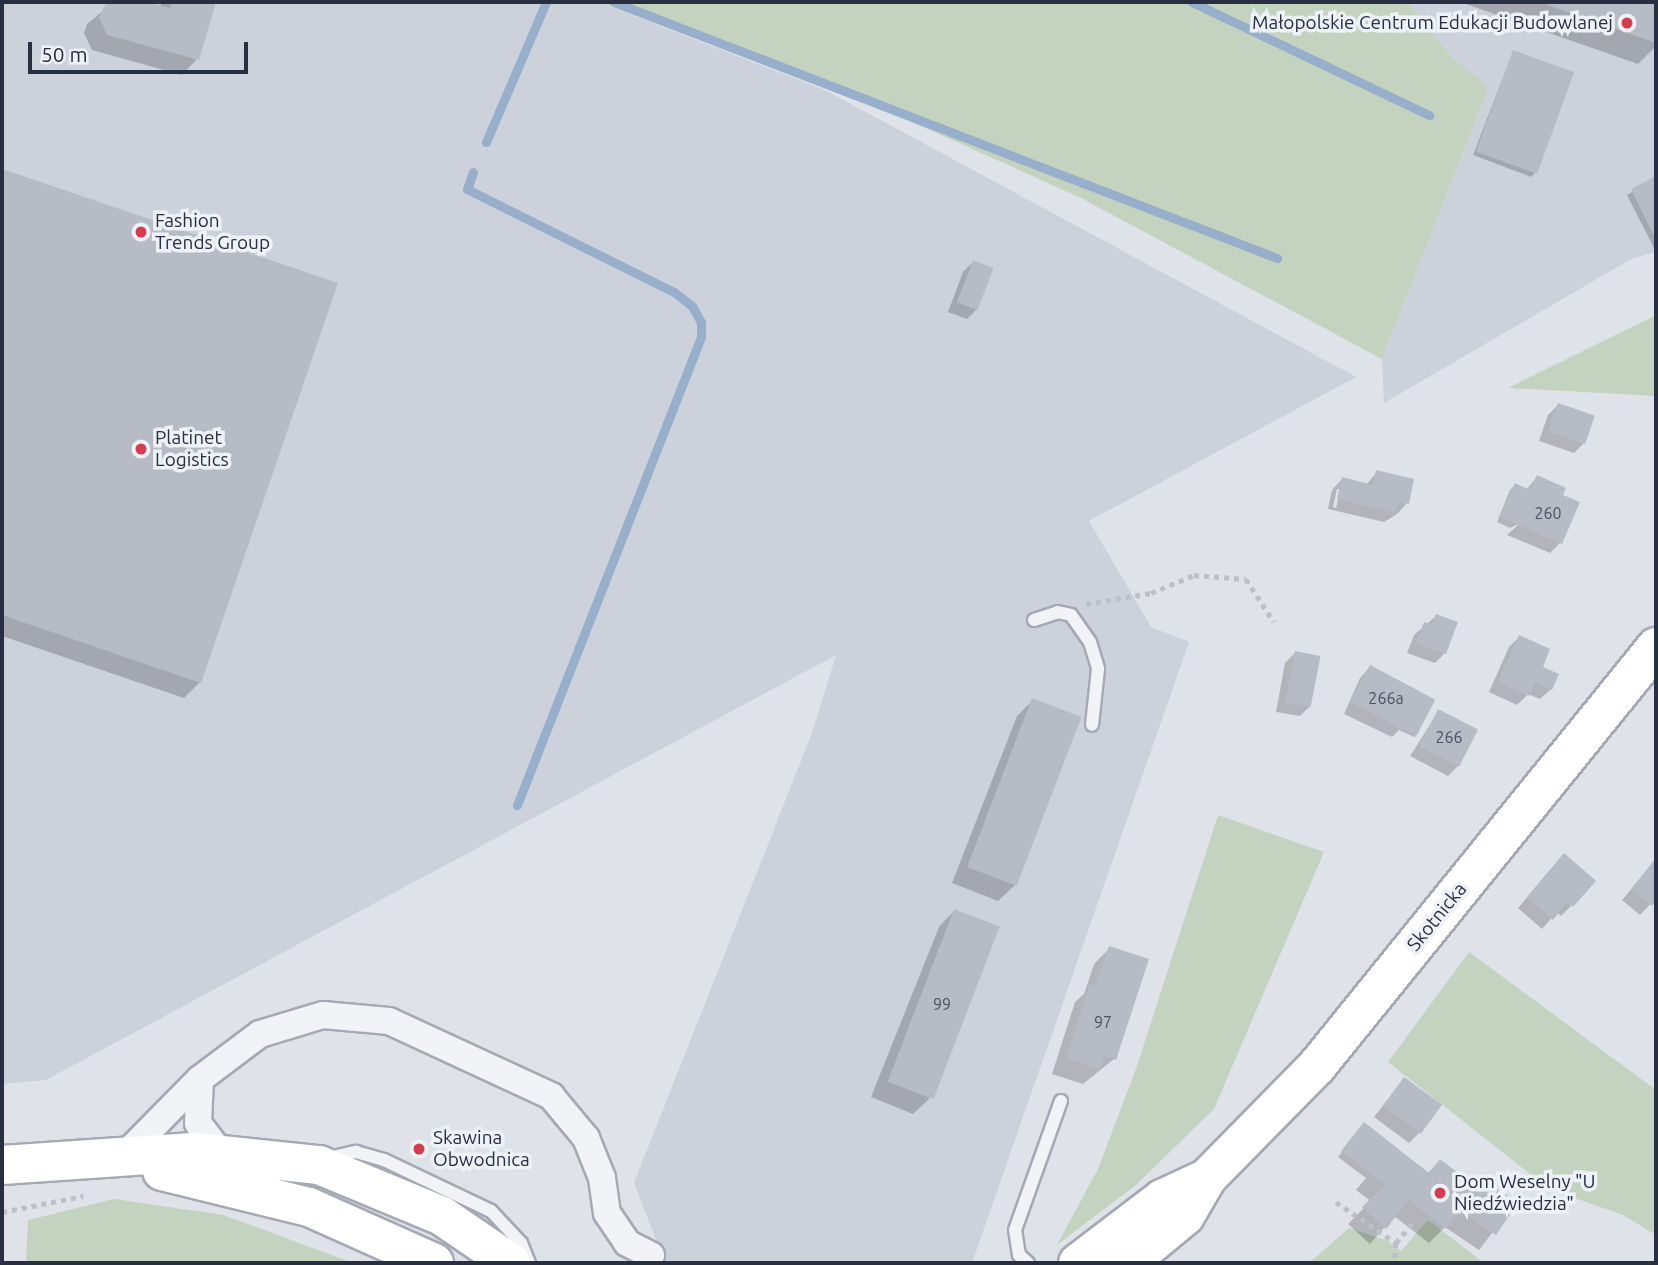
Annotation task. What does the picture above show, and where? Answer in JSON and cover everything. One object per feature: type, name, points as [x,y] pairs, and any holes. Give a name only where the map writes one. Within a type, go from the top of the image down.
[{"type":"main road","name":"Skotnicka","points":[[1078,1263],[1135,1253],[1162,1199],[1207,1178],[1317,1066],[1656,647]]},
{"type":"main road","points":[[2,1165],[193,1152],[306,1163],[423,1206],[511,1263]]},
{"type":"main road","points":[[112,1159],[222,1182],[309,1207],[435,1263]]},
{"type":"street","points":[[112,1159],[200,1079],[260,1034],[291,1022],[323,1015],[389,1021],[551,1096],[586,1138],[602,1178],[607,1213],[627,1243],[651,1255]]},
{"type":"street","points":[[200,1079],[198,1123],[221,1154]]},
{"type":"lane","points":[[1034,620],[1058,612],[1071,615],[1090,642],[1098,669],[1093,725]]},
{"type":"lane","points":[[1028,1263],[1019,1255],[1015,1230],[1061,1101]]},
{"type":"lane","points":[[306,1163],[356,1152],[384,1160],[491,1211],[521,1243],[530,1263]]},
{"type":"path","points":[[1071,615],[1085,604],[1151,593],[1194,575],[1246,579],[1274,622]]},
{"type":"path","points":[[1336,1202],[1396,1243]]},
{"type":"path","points":[[2,1212],[36,1206]]},
{"type":"path","points":[[1395,1263],[1396,1243],[1412,1223]]},
{"type":"shaded area","points":[[2,2],[599,2],[825,90],[1356,377],[1089,521],[1151,627],[1189,642],[972,1263],[665,1263],[634,1183],[812,733],[836,655],[46,1080],[2,1084]]},
{"type":"shaded area","points":[[1408,2],[1656,2],[1656,252],[1633,258],[1384,403],[1382,359],[1489,87],[1452,57]]},
{"type":"green space","points":[[599,2],[1408,2],[1452,57],[1489,87],[1382,359],[1079,197],[872,104]]},
{"type":"green space","points":[[1656,315],[1656,396],[1508,388]]},
{"type":"green space","points":[[1218,815],[1324,852],[1214,1109],[1136,1185],[1057,1245],[1098,1169],[1137,1066]]},
{"type":"green space","points":[[1469,952],[1656,1090],[1656,1235],[1623,1215],[1549,1189],[1388,1062]]},
{"type":"green space","points":[[114,1199],[224,1215],[353,1263],[26,1263],[28,1220]]},
{"type":"green space","points":[[1428,1220],[1484,1263],[1309,1263],[1349,1228],[1386,1240],[1401,1251]]},
{"type":"building","points":[[107,2],[146,2],[170,8],[172,2],[216,2],[199,60],[107,35],[99,17]]},
{"type":"building","name":"Małopolskie Centrum Edukacji Budowlanej","points":[[1539,2],[1656,2],[1656,43]]},
{"type":"building","points":[[1513,50],[1574,72],[1537,174],[1476,151]]},
{"type":"building","name":"Platinet Logistics","points":[[2,169],[338,283],[201,683],[2,615]]},
{"type":"building","points":[[1656,176],[1656,240],[1631,189]]},
{"type":"building","points":[[973,260],[994,268],[977,310],[957,302]]},
{"type":"building","points":[[1558,403],[1595,416],[1585,444],[1548,431]]},
{"type":"building","points":[[1376,470],[1414,479],[1409,504],[1398,502],[1396,513],[1337,499],[1342,477],[1373,485]]},
{"type":"building","points":[[1537,475],[1566,488],[1563,495],[1580,502],[1562,544],[1500,517],[1515,483],[1530,490]]},
{"type":"building","points":[[1436,614],[1458,622],[1446,654],[1416,643],[1424,622],[1432,625]]},
{"type":"building","points":[[1519,635],[1550,649],[1543,667],[1559,674],[1552,690],[1535,682],[1529,696],[1498,682]]},
{"type":"building","points":[[1295,651],[1321,656],[1311,707],[1285,702]]},
{"type":"building","points":[[1370,665],[1435,700],[1416,737],[1350,702]]},
{"type":"building","points":[[1032,698],[1081,717],[1017,886],[967,867]]},
{"type":"building","points":[[1438,709],[1478,729],[1459,767],[1419,746]]},
{"type":"building","points":[[1564,853],[1596,881],[1573,907],[1567,902],[1553,920],[1527,897]]},
{"type":"building","points":[[1656,858],[1656,901],[1652,906],[1631,889]]},
{"type":"building","points":[[954,909],[1000,927],[933,1099],[888,1082]]},
{"type":"building","points":[[1109,946],[1149,959],[1116,1060],[1104,1056],[1100,1070],[1066,1058],[1090,984],[1095,986]]},
{"type":"building","points":[[1404,1077],[1442,1105],[1421,1134],[1383,1106]]},
{"type":"building","name":"Dom Weselny \"U Niedźwiedzia\"","points":[[1364,1122],[1429,1173],[1440,1159],[1476,1187],[1481,1178],[1518,1203],[1496,1235],[1459,1211],[1446,1229],[1409,1200],[1386,1229],[1362,1207],[1385,1185],[1341,1151]]},
{"type":"waterway","points":[[486,142],[546,2]]},
{"type":"waterway","points":[[614,2],[1277,258]]},
{"type":"waterway","points":[[1192,2],[1429,115]]},
{"type":"waterway","points":[[473,172],[467,189],[674,292],[692,306],[701,322],[701,337],[517,805]]},
{"type":"place","name":"Małopolskie Centrum Edukacji Budowlanej","points":[[1627,23]]},
{"type":"place","name":"Fashion Trends Group","points":[[141,232]]},
{"type":"place","name":"Platinet Logistics","points":[[141,449]]},
{"type":"place","name":"Skawina Obwodnica","points":[[419,1149]]},
{"type":"place","name":"Dom Weselny \"U Niedźwiedzia\"","points":[[1440,1193]]}]
